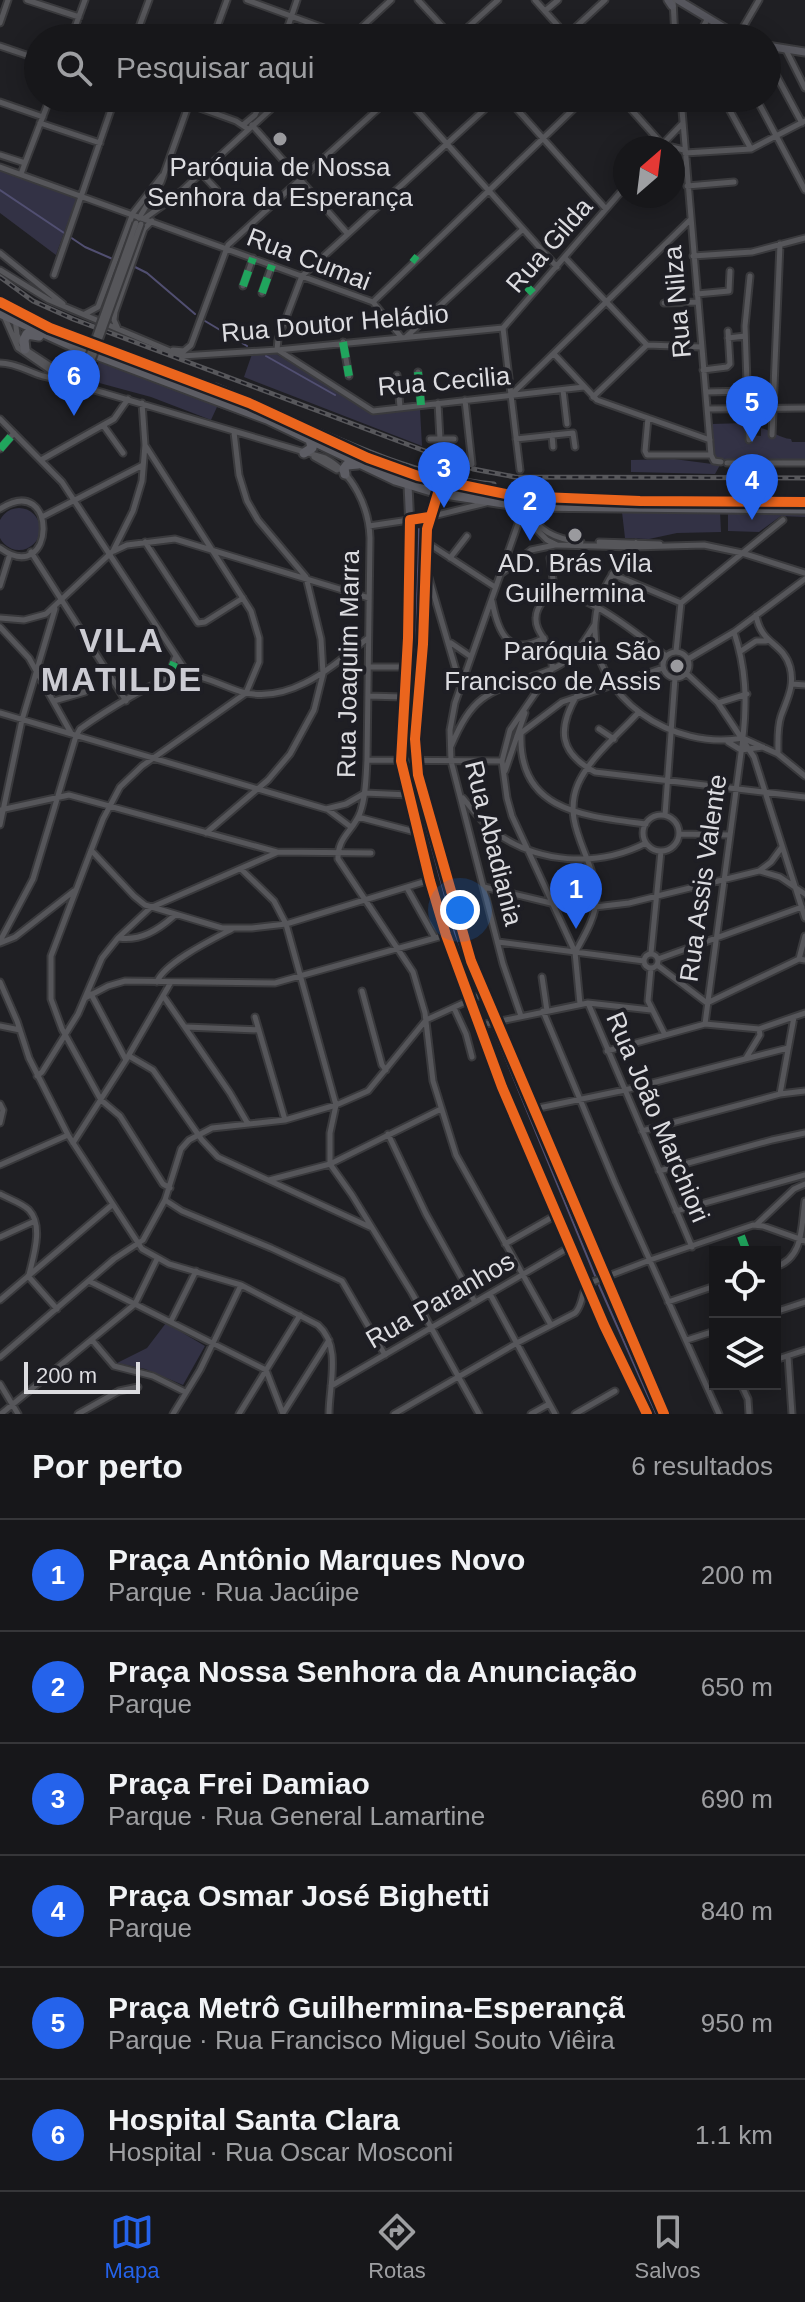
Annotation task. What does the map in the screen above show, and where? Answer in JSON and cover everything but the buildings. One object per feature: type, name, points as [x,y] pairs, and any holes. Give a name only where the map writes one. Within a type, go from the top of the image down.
[{"type":"highway","points":[[7,314],[70,345]]},
{"type":"highway","points":[[7,314],[238,402],[374,464],[438,489],[520,505],[637,502],[805,506]]},
{"type":"highway","points":[[25,349],[24,340],[30,333],[70,345],[267,419],[408,485],[520,505]]},
{"type":"highway","points":[[307,454],[312,448],[310,439]]},
{"type":"highway","points":[[346,476],[345,467],[358,464]]},
{"type":"highway","points":[[408,485],[421,480]]},
{"type":"main road","points":[[674,3],[718,24]]},
{"type":"main road","points":[[781,48],[805,52]]},
{"type":"main road","points":[[408,485],[410,520],[401,761],[430,880],[446,935],[479,996],[489,1023],[502,1087],[570,1247],[596,1281],[664,1414]]},
{"type":"main road","points":[[438,489],[429,517],[426,542],[416,760],[479,996],[489,1023],[534,1109],[647,1414]]},
{"type":"street","points":[[0,23],[8,0]]},
{"type":"street","points":[[27,0],[79,17]]},
{"type":"street","points":[[76,24],[85,0]]},
{"type":"street","points":[[140,24],[149,0]]},
{"type":"street","points":[[218,24],[227,0]]},
{"type":"street","points":[[247,0],[315,24]]},
{"type":"street","points":[[289,24],[297,0]]},
{"type":"street","points":[[365,24],[391,0]]},
{"type":"street","points":[[418,0],[441,24]]},
{"type":"street","points":[[471,24],[498,0]]},
{"type":"street","points":[[535,0],[556,24]]},
{"type":"street","points":[[545,11],[558,0]]},
{"type":"street","points":[[580,24],[605,0]]},
{"type":"street","points":[[746,24],[759,0]]},
{"type":"street","points":[[674,3],[675,24]]},
{"type":"street","points":[[705,24],[708,18]]},
{"type":"street","points":[[0,46],[24,54]]},
{"type":"street","points":[[785,49],[805,88]]},
{"type":"street","points":[[685,152],[751,149],[803,122],[781,83]]},
{"type":"street","points":[[0,102],[100,143]]},
{"type":"street","points":[[21,174],[44,112]]},
{"type":"street","points":[[54,275],[110,112]]},
{"type":"street","points":[[83,314],[96,310],[120,250],[154,194],[186,112]]},
{"type":"street","points":[[216,112],[248,126],[347,233]]},
{"type":"street","points":[[248,126],[256,112]]},
{"type":"street","points":[[139,219],[156,210],[267,112]]},
{"type":"street","points":[[172,350],[184,351],[191,345],[225,248],[374,112]]},
{"type":"street","points":[[418,112],[557,267]]},
{"type":"street","points":[[277,350],[278,339],[302,276],[482,112]]},
{"type":"street","points":[[519,112],[606,209]]},
{"type":"street","points":[[373,302],[414,259],[571,112]]},
{"type":"street","points":[[633,112],[653,136]]},
{"type":"street","name":"Rua Nilza","points":[[682,112],[683,136]]},
{"type":"street","points":[[731,112],[751,149]]},
{"type":"street","points":[[764,112],[805,190]]},
{"type":"street","points":[[671,136],[682,124]]},
{"type":"street","points":[[0,155],[25,163]]},
{"type":"street","name":"Rua Nilza","points":[[685,163],[711,455]]},
{"type":"street","name":"Rua Cumai","points":[[0,167],[373,302],[404,337]]},
{"type":"street","points":[[200,172],[217,190]]},
{"type":"street","points":[[7,314],[18,348],[59,378],[75,384],[84,378],[139,219],[162,176]]},
{"type":"street","points":[[687,186],[734,182]]},
{"type":"street","points":[[154,194],[156,210]]},
{"type":"street","name":"Rua Gilda","points":[[503,328],[613,201]]},
{"type":"street","points":[[511,395],[690,220]]},
{"type":"street","points":[[119,330],[114,317],[120,296],[144,229],[153,221]]},
{"type":"street","points":[[404,337],[523,229]]},
{"type":"street","points":[[693,256],[752,252],[805,238]]},
{"type":"street","points":[[772,435],[780,244]]},
{"type":"street","points":[[0,253],[66,307]]},
{"type":"street","points":[[243,286],[253,258]]},
{"type":"street","points":[[565,258],[647,345],[701,347]]},
{"type":"street","points":[[262,293],[271,267]]},
{"type":"street","points":[[0,270],[66,307]]},
{"type":"street","points":[[697,294],[729,291],[730,271]]},
{"type":"street","points":[[749,440],[745,336],[750,276]]},
{"type":"street","points":[[527,287],[533,293]]},
{"type":"street","points":[[105,291],[112,297],[120,296]]},
{"type":"street","points":[[664,303],[698,302]]},
{"type":"street","name":"Rua Doutor Heládio","points":[[66,307],[188,356],[503,328]]},
{"type":"street","points":[[7,314],[25,349],[66,376],[84,378],[98,390]]},
{"type":"street","points":[[503,328],[520,470]]},
{"type":"street","points":[[703,370],[729,366],[728,334],[745,336]]},
{"type":"street","points":[[343,342],[349,376]]},
{"type":"street","points":[[593,397],[647,345]]},
{"type":"street","name":"Rua Cecilia","points":[[277,350],[371,410],[584,387]]},
{"type":"street","points":[[554,354],[593,397],[710,440]]},
{"type":"street","points":[[0,363],[47,378],[59,378]]},
{"type":"street","points":[[418,372],[421,405]]},
{"type":"street","points":[[397,375],[400,407]]},
{"type":"street","points":[[84,378],[98,390],[329,460],[346,476]]},
{"type":"street","points":[[563,390],[567,424]]},
{"type":"street","points":[[706,392],[748,391]]},
{"type":"street","points":[[41,460],[118,415],[128,399]]},
{"type":"street","points":[[465,400],[472,464]]},
{"type":"street","points":[[112,553],[134,509],[144,465],[142,403]]},
{"type":"street","points":[[438,403],[440,439]]},
{"type":"street","points":[[707,409],[805,408]]},
{"type":"street","points":[[648,418],[645,451],[650,456],[711,455],[714,461],[724,462],[805,463]]},
{"type":"street","points":[[0,419],[60,478],[112,553],[188,675]]},
{"type":"street","points":[[103,425],[123,453]]},
{"type":"street","points":[[206,833],[271,777],[301,737],[318,698],[323,674],[321,639],[306,577],[258,520],[247,501],[239,475],[234,432]]},
{"type":"street","points":[[0,449],[14,433]]},
{"type":"street","points":[[516,439],[573,433],[575,447]]},
{"type":"street","points":[[552,435],[553,447]]},
{"type":"street","points":[[430,439],[454,439]]},
{"type":"street","points":[[145,445],[256,619],[259,662],[246,693],[153,758],[129,778],[109,806],[53,950],[51,999],[65,1035],[101,1100],[120,1116],[163,1184],[170,1188]]},
{"type":"street","points":[[42,517],[144,465]]},
{"type":"street","name":"Rua Joaquim Marra","points":[[338,853],[340,842],[358,817],[365,793],[367,760],[369,526],[365,506],[346,476]]},
{"type":"street","points":[[369,526],[498,503]]},
{"type":"street","points":[[0,507],[7,504],[31,505],[42,517],[45,533],[31,552],[17,556],[0,548]]},
{"type":"street","points":[[520,505],[546,540],[557,545],[704,545],[742,553],[805,576]]},
{"type":"street","points":[[508,562],[520,505]]},
{"type":"street","points":[[676,651],[681,603],[783,520]]},
{"type":"street","points":[[450,558],[467,536]]},
{"type":"street","points":[[0,618],[27,620],[46,614],[112,553],[127,545],[172,539],[369,598]]},
{"type":"street","points":[[508,562],[546,540],[635,545]]},
{"type":"street","points":[[145,542],[198,623],[205,622],[243,598]]},
{"type":"street","points":[[426,542],[495,587]]},
{"type":"street","points":[[635,545],[612,574],[598,607],[595,624],[600,657],[612,684],[638,713],[670,731],[727,742],[741,750],[762,747]]},
{"type":"street","points":[[31,552],[126,701]]},
{"type":"street","points":[[0,586],[10,554]]},
{"type":"street","points":[[550,558],[555,594]]},
{"type":"street","name":"Rua Abadiania","points":[[508,562],[495,587],[453,710],[450,747],[498,942],[521,1016]]},
{"type":"street","points":[[426,567],[461,685]]},
{"type":"street","points":[[612,574],[681,603]]},
{"type":"street","points":[[688,659],[734,632],[805,576]]},
{"type":"street","points":[[580,1004],[575,952],[509,806],[502,761],[508,734],[552,669],[551,649],[536,624],[536,614],[544,601],[555,594],[571,596],[598,607],[666,656]]},
{"type":"street","points":[[492,598],[497,625],[507,640],[525,646],[544,638]]},
{"type":"street","points":[[0,825],[22,720],[55,607]]},
{"type":"street","points":[[46,614],[53,618]]},
{"type":"street","points":[[756,615],[761,633],[767,641]]},
{"type":"street","points":[[8,620],[1,628],[29,658],[74,735]]},
{"type":"street","points":[[450,747],[468,710],[485,695],[552,669],[569,658],[595,624]]},
{"type":"street","name":"Rua Assis Valente","points":[[705,1024],[747,694],[741,651],[734,632]]},
{"type":"street","points":[[0,941],[33,879],[74,735],[168,677],[188,675],[246,693],[287,690],[323,674],[369,637]]},
{"type":"street","points":[[741,651],[756,641],[767,641],[775,645],[788,661],[792,684],[780,722],[778,754]]},
{"type":"street","points":[[449,642],[470,656]]},
{"type":"street","points":[[676,651],[666,656],[663,668],[667,675],[675,678],[686,673]]},
{"type":"street","points":[[676,651],[688,659]]},
{"type":"street","points":[[29,658],[36,660],[42,657]]},
{"type":"street","points":[[168,677],[176,658]]},
{"type":"street","points":[[686,673],[688,659]]},
{"type":"street","points":[[368,667],[405,667]]},
{"type":"street","points":[[519,735],[548,710],[577,695],[663,668]]},
{"type":"street","points":[[686,673],[718,703],[754,757],[805,918]]},
{"type":"street","points":[[665,815],[675,678]]},
{"type":"street","points":[[33,683],[44,682]]},
{"type":"street","points":[[792,684],[805,685]]},
{"type":"street","points":[[54,701],[85,692]]},
{"type":"street","points":[[718,703],[747,694]]},
{"type":"street","points":[[577,695],[565,716],[564,736],[572,755],[587,768],[601,774],[805,797]]},
{"type":"street","points":[[368,696],[403,697]]},
{"type":"street","points":[[504,776],[527,708]]},
{"type":"street","points":[[0,713],[326,809],[351,827]]},
{"type":"street","points":[[575,952],[595,907],[595,887],[577,836],[573,812],[577,788],[587,768],[638,713]]},
{"type":"street","points":[[599,729],[614,739]]},
{"type":"street","points":[[519,735],[523,766],[534,787],[549,800],[573,812],[646,824]]},
{"type":"street","points":[[727,742],[743,738],[778,754],[805,776]]},
{"type":"street","points":[[754,757],[762,747]]},
{"type":"street","points":[[367,760],[502,761]]},
{"type":"street","points":[[326,809],[346,804],[365,793],[409,795]]},
{"type":"street","points":[[460,794],[493,831],[527,850],[562,859],[586,859],[614,855],[646,843]]},
{"type":"street","points":[[2,810],[74,795],[277,852],[371,853]]},
{"type":"street","points":[[665,815],[674,820],[680,834],[672,848],[661,851],[646,843],[643,833],[654,816],[665,815]]},
{"type":"street","points":[[358,817],[419,833]]},
{"type":"street","points":[[680,834],[729,835]]},
{"type":"street","points":[[484,887],[551,903],[595,907],[622,904],[759,871],[774,859],[782,847]]},
{"type":"street","points":[[91,850],[134,896],[150,908],[232,929],[286,924],[430,880]]},
{"type":"street","points":[[661,851],[651,953],[655,964],[648,997],[651,1010],[665,1035]]},
{"type":"street","points":[[37,1076],[88,996],[102,958],[150,908],[277,852]]},
{"type":"street","points":[[338,853],[340,864],[419,984],[432,1074],[461,1165],[551,1325]]},
{"type":"street","points":[[241,869],[274,901],[286,924],[336,1105],[330,1133],[330,1164],[373,1228],[479,1414]]},
{"type":"street","points":[[759,871],[780,877],[805,894]]},
{"type":"street","points":[[407,888],[435,938]]},
{"type":"street","points":[[0,941],[15,937],[75,890]]},
{"type":"street","points":[[498,942],[655,964],[802,907]]},
{"type":"street","points":[[118,938],[148,934],[175,915]]},
{"type":"street","points":[[157,982],[174,965],[232,929]]},
{"type":"street","points":[[4,930],[15,937]]},
{"type":"street","points":[[88,996],[121,982],[265,984],[446,935]]},
{"type":"street","points":[[655,964],[707,1003],[802,959],[805,936]]},
{"type":"street","points":[[644,961],[645,956],[651,953]]},
{"type":"street","points":[[542,977],[545,1011],[580,1100],[719,1414]]},
{"type":"street","points":[[0,982],[37,1076],[68,1135],[137,1244],[157,1259],[241,1285],[318,1325],[330,1339],[329,1414]]},
{"type":"street","points":[[73,1143],[171,982]]},
{"type":"street","points":[[362,991],[386,1070]]},
{"type":"street","points":[[88,996],[127,1058],[153,1070],[207,1146],[222,1159],[373,1228]]},
{"type":"street","points":[[0,1357],[146,1237],[170,1188],[181,1149],[198,1133],[212,1128],[285,1120],[336,1105],[371,1089],[426,1020],[479,996]]},
{"type":"street","points":[[164,997],[248,1124]]},
{"type":"street","points":[[489,1023],[588,1003],[651,1010]]},
{"type":"street","name":"Rua João Marchiori","points":[[588,1003],[692,1247]]},
{"type":"street","points":[[454,1008],[472,1057]]},
{"type":"street","points":[[607,1051],[705,1024],[759,1029],[805,1013]]},
{"type":"street","points":[[780,1094],[794,1016]]},
{"type":"street","points":[[255,1017],[285,1120]]},
{"type":"street","points":[[0,1026],[20,1030]]},
{"type":"street","points":[[185,1027],[259,1030]]},
{"type":"street","points":[[745,1058],[760,1035],[759,1029]]},
{"type":"street","points":[[534,1109],[625,1090],[788,1048]]},
{"type":"street","points":[[642,1131],[780,1094],[805,1091]]},
{"type":"street","points":[[0,1104],[0,1120]]},
{"type":"street","points":[[268,1181],[277,1176],[330,1164],[441,1109]]},
{"type":"street","points":[[659,1171],[805,1133]]},
{"type":"street","points":[[388,1134],[426,1214],[475,1302]]},
{"type":"street","points":[[0,1165],[68,1135]]},
{"type":"street","points":[[676,1211],[805,1175]]},
{"type":"street","points":[[394,1414],[578,1311],[596,1281],[757,1225],[794,1189],[805,1184]]},
{"type":"street","points":[[1,1195],[29,1210],[35,1221],[35,1244],[28,1276]]},
{"type":"street","points":[[165,1200],[182,1211],[342,1281],[385,1355]]},
{"type":"street","points":[[781,1264],[791,1259],[802,1240],[805,1201]]},
{"type":"street","points":[[0,1300],[112,1205]]},
{"type":"street","points":[[505,1244],[556,1215]]},
{"type":"street","points":[[0,1237],[35,1221]]},
{"type":"street","points":[[757,1225],[802,1240]]},
{"type":"street","name":"Rua Paranhos","points":[[330,1386],[570,1247]]},
{"type":"street","points":[[1,1414],[135,1304],[157,1259]]},
{"type":"street","points":[[171,1321],[196,1271]]},
{"type":"street","points":[[28,1276],[57,1309]]},
{"type":"street","points":[[89,1281],[266,1370],[282,1414]]},
{"type":"street","points":[[166,1414],[173,1412],[200,1370],[241,1285]]},
{"type":"street","points":[[668,1302],[709,1288]]},
{"type":"street","points":[[490,1294],[555,1414]]},
{"type":"street","points":[[781,1310],[805,1302]]},
{"type":"street","points":[[239,1414],[300,1315]]},
{"type":"street","points":[[687,1340],[709,1333]]},
{"type":"street","points":[[282,1414],[330,1339]]},
{"type":"street","points":[[92,1340],[114,1366],[153,1376],[185,1392]]},
{"type":"street","points":[[781,1358],[805,1350]]},
{"type":"street","points":[[788,1356],[792,1414]]},
{"type":"street","points":[[0,1384],[18,1414]]},
{"type":"street","points":[[78,1414],[111,1395],[138,1387]]},
{"type":"street","points":[[744,1390],[749,1414]]},
{"type":"street","points":[[575,1414],[615,1391]]},
{"type":"street","points":[[531,1414],[549,1404]]},
{"type":"shaded area","points":[[0,169],[77,197],[56,255],[0,213]]},
{"type":"shaded area","points":[[273,352],[372,413],[420,409],[422,446],[244,377],[252,354]]},
{"type":"shaded area","points":[[100,358],[219,402],[276,428],[217,407],[211,420],[151,397],[92,381]]},
{"type":"shaded area","points":[[746,423],[753,435],[761,436],[761,428],[792,442],[805,442],[805,461],[713,460],[712,424]]},
{"type":"shaded area","points":[[674,459],[720,465],[715,474],[631,472],[631,460]]},
{"type":"shaded area","points":[[11,510],[27,510],[38,521],[38,537],[27,548],[11,548],[0,537],[0,521]]},
{"type":"shaded area","points":[[728,510],[805,512],[805,517],[781,516],[759,532],[728,531]]},
{"type":"shaded area","points":[[720,511],[721,532],[677,533],[649,539],[625,538],[622,512]]},
{"type":"shaded area","points":[[166,1323],[205,1346],[183,1385],[145,1369],[117,1363],[147,1348]]},
{"type":"waterway","points":[[0,190],[85,247],[115,260]]},
{"type":"waterway","points":[[133,266],[147,273],[195,314]]},
{"type":"waterway","points":[[205,321],[247,346]]},
{"type":"waterway","points":[[266,356],[335,395]]},
{"type":"waterway","points":[[409,751],[419,529]]},
{"type":"waterway","points":[[410,767],[455,933],[478,993]]},
{"type":"waterway","points":[[481,999],[596,1278]]},
{"type":"waterway","points":[[598,1283],[656,1414]]},
{"type":"railway","points":[[0,277],[33,301],[73,319],[473,469],[515,477],[805,478]]},
{"type":"railway","points":[[0,300],[48,324],[226,392]]},
{"type":"railway","points":[[216,385],[386,458],[458,479],[494,484]]},
{"type":"railway","points":[[484,488],[552,496],[805,498]]},
{"type":"marked path","points":[[412,257],[417,261]]},
{"type":"marked path","points":[[243,286],[253,258]]},
{"type":"marked path","points":[[262,293],[272,265]]},
{"type":"marked path","points":[[527,287],[533,293]]},
{"type":"marked path","points":[[343,342],[349,376]]},
{"type":"marked path","points":[[418,372],[421,405]]},
{"type":"marked path","points":[[0,449],[14,433]]},
{"type":"marked path","points":[[168,677],[176,658]]},
{"type":"marked path","points":[[741,1236],[745,1246]]},
{"type":"cycle path","points":[[0,302],[50,328],[249,403],[368,458],[418,476],[516,496],[640,501],[805,502]]},
{"type":"cycle path","points":[[438,493],[427,529],[423,644],[415,739],[418,775],[471,961],[664,1414]]},
{"type":"cycle path","points":[[429,517],[410,520],[408,638],[401,761],[430,881],[446,935],[502,1087],[604,1325],[647,1414]]},
{"type":"place","name":"Paróquia de Nossa Senhora da Esperança","points":[[280,139]]},
{"type":"place","name":"Hospital Santa Clara","points":[[74,416]]},
{"type":"place","name":"Praça Metrô Guilhermina-Esperançã","points":[[752,442]]},
{"type":"place","name":"Praça Frei Damiao","points":[[444,508]]},
{"type":"place","name":"Praça Osmar José Bighetti","points":[[752,520]]},
{"type":"place","name":"AD. Brás Vila Guilhermina","points":[[575,535]]},
{"type":"place","name":"Praça Nossa Senhora da Anunciação","points":[[530,541]]},
{"type":"place","name":"Paróquia São Francisco de Assis","points":[[677,666]]},
{"type":"place","name":"Praça Antônio Marques Novo","points":[[576,929]]},
{"type":"district","name":"VILA MATILDE","points":[[122,660]]}]
